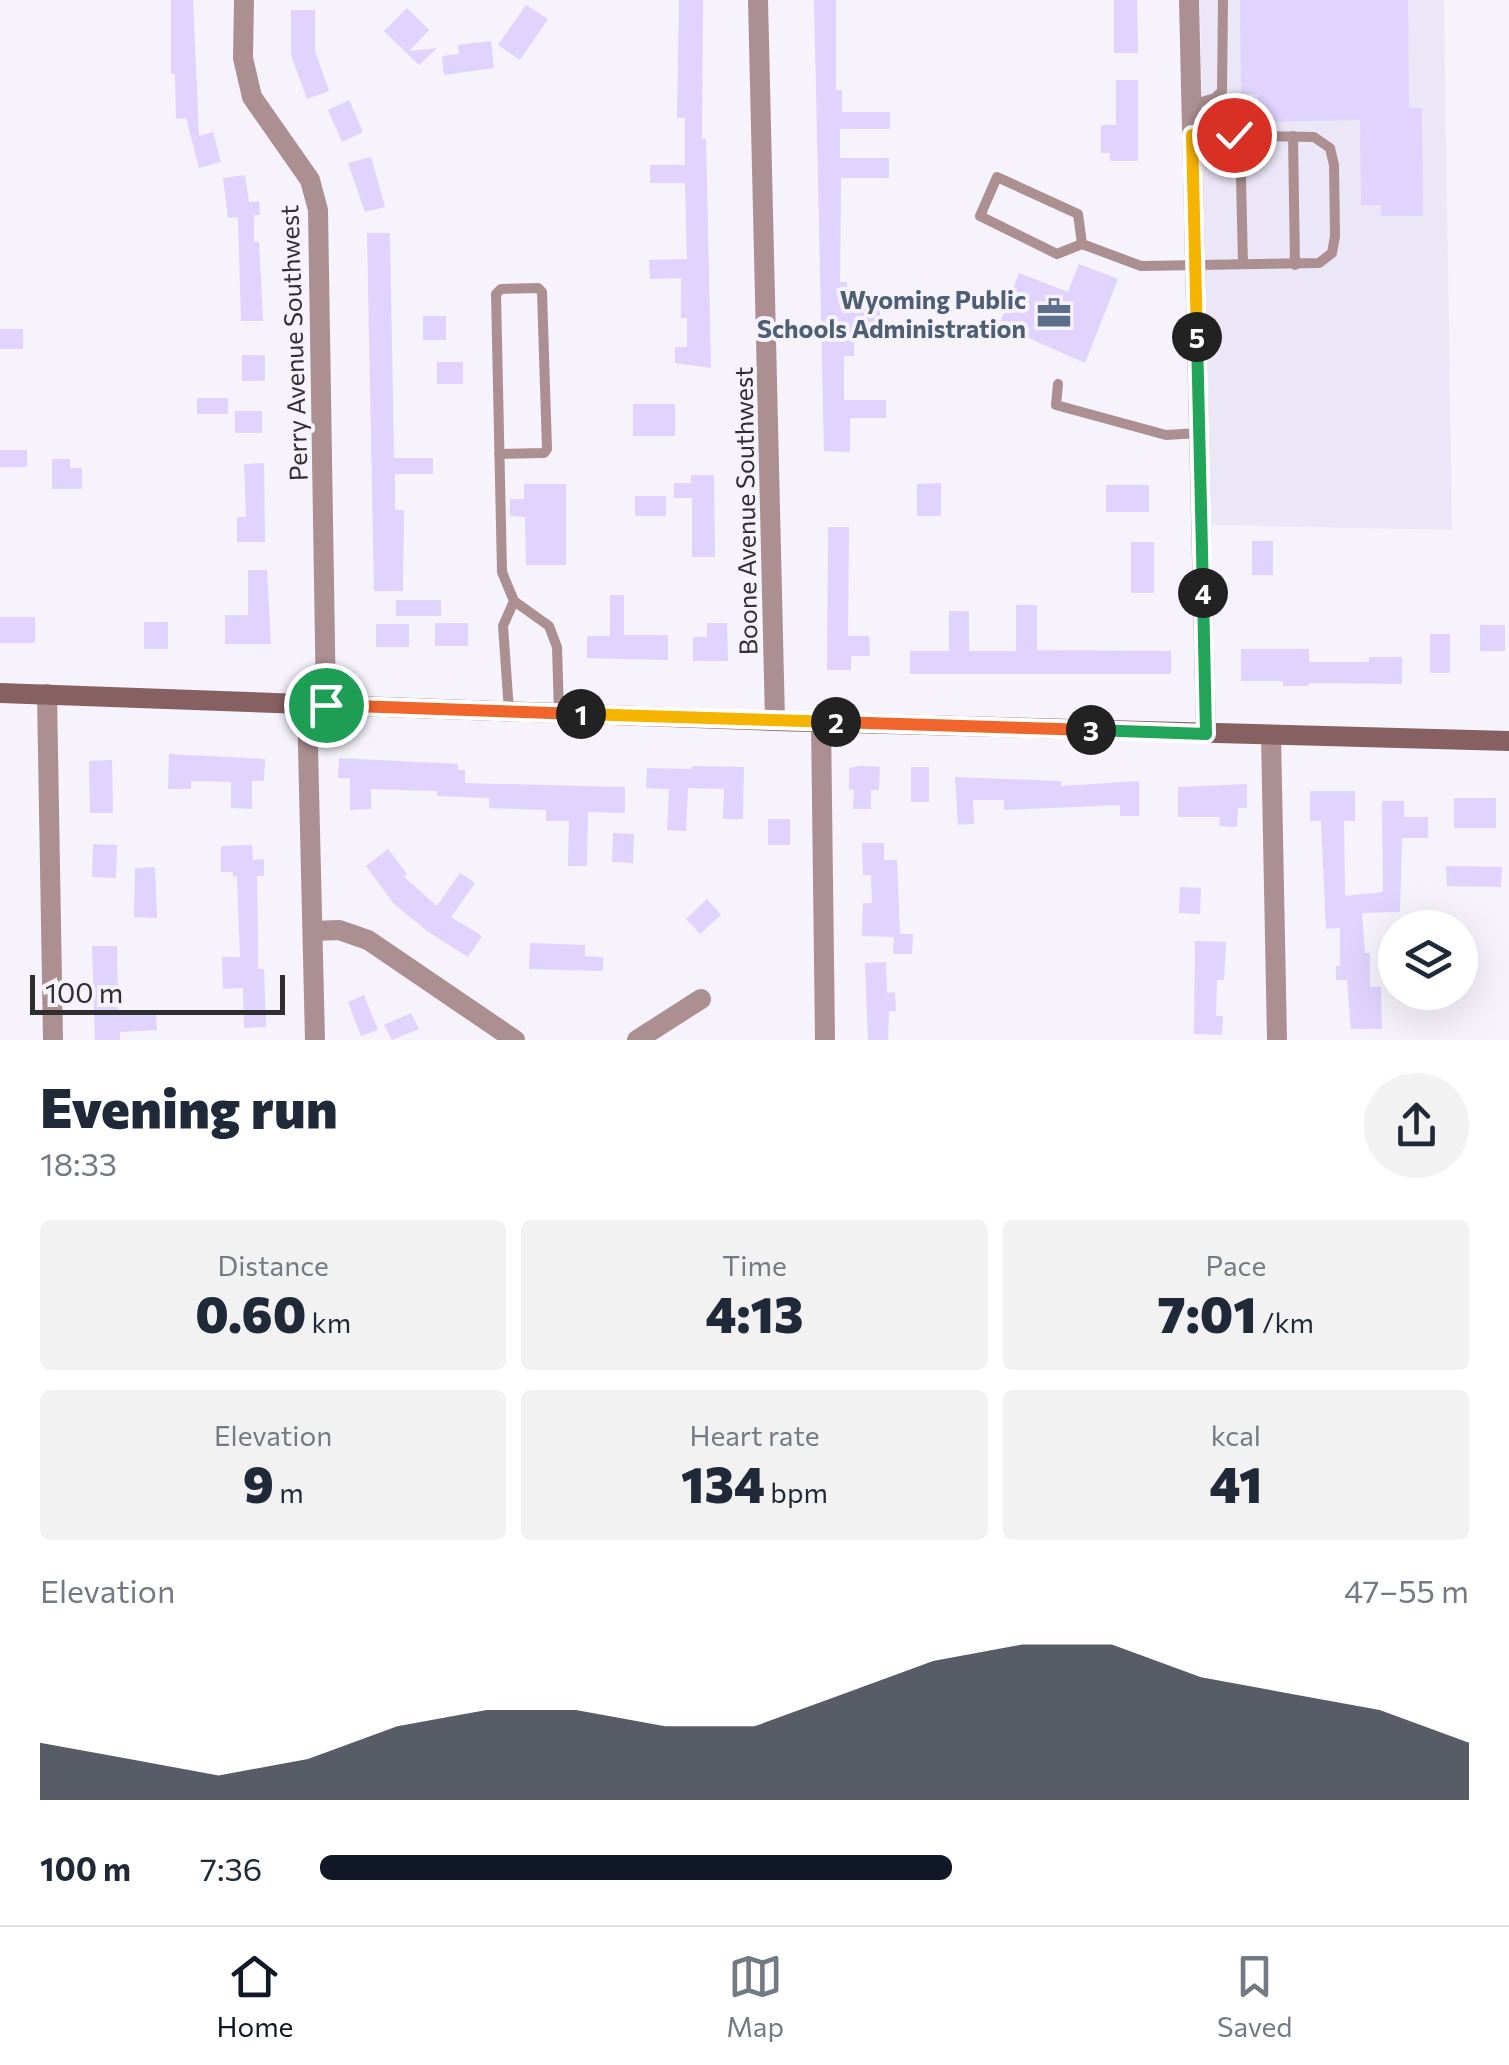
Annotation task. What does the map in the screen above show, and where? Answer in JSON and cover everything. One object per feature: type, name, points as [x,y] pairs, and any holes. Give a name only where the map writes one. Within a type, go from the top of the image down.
[{"type":"street","name":"Perry Avenue Southwest","points":[[244,0],[243,58],[252,97],[310,180],[318,210],[315,1040]]},
{"type":"street","name":"Boone Avenue Southwest","points":[[758,0],[775,721]]},
{"type":"street","points":[[1189,0],[1206,734]]},
{"type":"street","points":[[0,693],[775,721],[1509,741]]},
{"type":"street","points":[[47,694],[53,1040]]},
{"type":"street","points":[[820,722],[825,1040]]},
{"type":"street","points":[[1271,735],[1277,1040]]},
{"type":"street","points":[[313,931],[339,930],[368,940],[515,1040]]},
{"type":"street","points":[[637,1040],[701,999]]},
{"type":"lane","points":[[1191,105],[1215,98],[1222,91],[1223,0]]},
{"type":"lane","points":[[1082,244],[1078,214],[997,177],[980,216],[1057,254],[1082,244],[1141,266],[1195,267],[1319,263],[1332,253],[1336,236],[1330,148],[1314,137],[1192,135]]},
{"type":"lane","points":[[1240,135],[1243,264]]},
{"type":"lane","points":[[1294,136],[1295,265]]},
{"type":"lane","points":[[499,454],[544,453],[548,449],[542,292],[538,288],[501,289],[496,294],[499,454],[502,572],[514,601],[549,626],[557,647],[559,713]]},
{"type":"lane","points":[[1058,384],[1056,405],[1166,435],[1199,434]]},
{"type":"lane","points":[[508,711],[503,626],[514,601]]},
{"type":"shaded area","points":[[1200,0],[1444,0],[1452,530],[1210,525]]},
{"type":"building","points":[[171,0],[193,0],[199,136],[213,132],[221,162],[199,168],[186,118],[176,119],[175,74],[171,74]]},
{"type":"building","points":[[679,0],[703,0],[702,139],[706,139],[711,368],[675,363],[675,347],[687,347],[687,318],[681,318],[681,278],[650,279],[649,260],[687,259],[685,183],[650,183],[650,165],[685,165],[685,118],[677,118]]},
{"type":"building","points":[[814,0],[836,0],[836,90],[842,90],[842,112],[890,112],[890,129],[840,129],[840,158],[889,158],[889,178],[841,178],[840,282],[847,282],[847,308],[880,308],[880,322],[854,322],[854,356],[844,356],[844,400],[886,400],[886,418],[850,418],[850,452],[824,451]]},
{"type":"building","points":[[1114,0],[1137,0],[1138,53],[1114,53]]},
{"type":"building","points":[[1240,0],[1408,0],[1409,108],[1422,108],[1423,216],[1381,216],[1381,205],[1361,205],[1360,120],[1258,122],[1258,94],[1241,94]]},
{"type":"building","points":[[526,5],[548,19],[520,60],[498,45]]},
{"type":"building","points":[[407,8],[429,30],[409,51],[437,48],[419,65],[384,31]]},
{"type":"building","points":[[291,10],[315,10],[315,51],[329,91],[307,99],[291,55]]},
{"type":"building","points":[[491,41],[494,68],[444,75],[442,56],[459,54],[458,45]]},
{"type":"building","points":[[1116,80],[1138,80],[1138,161],[1110,161],[1110,153],[1101,153],[1101,125],[1116,125]]},
{"type":"building","points":[[349,100],[363,132],[342,142],[328,110]]},
{"type":"building","points":[[371,157],[385,207],[365,212],[348,163]]},
{"type":"building","points":[[245,175],[249,202],[259,201],[260,215],[254,215],[254,242],[259,242],[263,321],[241,321],[238,217],[228,218],[223,178]]},
{"type":"building","points":[[367,233],[390,233],[394,458],[433,458],[433,474],[395,474],[395,510],[404,510],[403,591],[374,591]]},
{"type":"building","name":"Wyoming Public Schools Administration","points":[[1079,264],[1118,279],[1085,363],[999,325],[1019,273],[1068,292]]},
{"type":"building","points":[[423,316],[446,316],[446,340],[423,340]]},
{"type":"building","points":[[0,329],[23,329],[23,349],[0,349]]},
{"type":"building","points":[[242,355],[265,355],[265,381],[242,381]]},
{"type":"building","points":[[437,362],[463,362],[463,384],[437,384]]},
{"type":"building","points":[[197,398],[228,398],[228,414],[197,414]]},
{"type":"building","points":[[633,404],[675,404],[675,436],[633,436]]},
{"type":"building","points":[[235,411],[262,411],[262,433],[235,433]]},
{"type":"building","points":[[0,450],[27,450],[27,467],[0,467]]},
{"type":"building","points":[[52,459],[70,459],[70,468],[82,468],[82,489],[52,489]]},
{"type":"building","points":[[264,463],[265,542],[237,542],[237,517],[246,517],[244,464]]},
{"type":"building","points":[[691,475],[714,475],[715,557],[692,557],[692,498],[674,498],[674,483],[691,483]]},
{"type":"building","points":[[941,483],[941,516],[917,516],[917,484]]},
{"type":"building","points":[[524,484],[566,484],[566,565],[526,565],[525,517],[510,516],[510,499],[524,499]]},
{"type":"building","points":[[1106,485],[1149,485],[1149,512],[1106,512]]},
{"type":"building","points":[[635,496],[666,496],[666,516],[635,516]]},
{"type":"building","points":[[828,527],[849,527],[848,636],[869,636],[870,656],[851,656],[851,670],[827,670]]},
{"type":"building","points":[[1252,541],[1273,541],[1273,575],[1252,575]]},
{"type":"building","points":[[1131,542],[1154,542],[1154,593],[1131,593]]},
{"type":"building","points":[[248,570],[267,570],[271,644],[225,644],[225,615],[248,615]]},
{"type":"building","points":[[610,595],[624,595],[624,635],[668,635],[668,660],[587,658],[587,636],[610,636]]},
{"type":"building","points":[[396,600],[441,600],[441,616],[396,616]]},
{"type":"building","points":[[1016,605],[1037,605],[1037,650],[1171,651],[1171,674],[910,674],[910,651],[949,651],[949,611],[969,611],[969,651],[1016,651]]},
{"type":"building","points":[[0,617],[35,617],[35,643],[0,643]]},
{"type":"building","points":[[144,622],[168,622],[168,649],[144,649]]},
{"type":"building","points":[[435,623],[468,623],[468,646],[435,646]]},
{"type":"building","points":[[707,623],[727,623],[728,661],[693,661],[693,637],[707,637]]},
{"type":"building","points":[[376,624],[409,624],[409,647],[376,647]]},
{"type":"building","points":[[1480,625],[1505,625],[1505,651],[1480,651]]},
{"type":"building","points":[[1430,634],[1450,634],[1450,673],[1430,673]]},
{"type":"building","points":[[1241,649],[1309,649],[1309,662],[1369,662],[1369,657],[1402,657],[1402,684],[1283,686],[1283,681],[1241,681]]},
{"type":"building","points":[[169,754],[265,759],[264,781],[252,781],[252,809],[231,808],[231,782],[191,781],[191,789],[168,789]]},
{"type":"building","points":[[339,758],[458,764],[458,770],[465,770],[465,783],[625,787],[625,813],[588,812],[587,866],[568,866],[569,821],[546,821],[546,810],[489,808],[489,798],[437,796],[437,791],[371,789],[371,809],[350,810],[350,778],[338,778]]},
{"type":"building","points":[[112,760],[113,813],[90,813],[89,761]]},
{"type":"building","points":[[744,767],[743,819],[723,819],[724,789],[688,788],[686,831],[667,830],[669,789],[646,788],[647,768]]},
{"type":"building","points":[[880,767],[879,790],[871,790],[871,809],[853,809],[849,768]]},
{"type":"building","points":[[911,767],[929,767],[929,802],[911,802]]},
{"type":"building","points":[[955,777],[1061,781],[1061,786],[1139,781],[1139,816],[1120,816],[1120,805],[1004,810],[1004,800],[973,800],[974,824],[958,825]]},
{"type":"building","points":[[1247,784],[1247,808],[1238,808],[1237,827],[1219,826],[1220,817],[1178,817],[1178,787]]},
{"type":"building","points":[[1310,791],[1355,791],[1355,821],[1344,821],[1345,896],[1383,892],[1382,801],[1404,801],[1404,817],[1428,817],[1428,838],[1402,838],[1400,910],[1362,913],[1365,953],[1370,953],[1370,987],[1378,987],[1382,1029],[1351,1029],[1347,980],[1336,980],[1340,928],[1326,929],[1321,821],[1310,821]]},
{"type":"building","points":[[1454,798],[1496,798],[1496,828],[1454,828]]},
{"type":"building","points":[[768,819],[790,819],[790,845],[768,845]]},
{"type":"building","points":[[613,833],[634,834],[633,863],[612,862]]},
{"type":"building","points":[[862,843],[884,843],[884,860],[897,860],[900,934],[913,934],[912,954],[893,954],[894,937],[862,936],[863,903],[872,903],[871,875],[863,875]]},
{"type":"building","points":[[93,844],[117,845],[116,878],[92,877]]},
{"type":"building","points":[[252,845],[253,860],[264,859],[264,876],[257,876],[258,969],[264,969],[266,1027],[244,1028],[243,988],[223,989],[222,957],[240,957],[237,876],[221,872],[221,846]]},
{"type":"building","points":[[388,849],[407,874],[404,877],[437,906],[460,873],[475,883],[451,917],[482,936],[468,957],[394,904],[366,866]]},
{"type":"building","points":[[1446,866],[1502,867],[1501,887],[1447,886]]},
{"type":"building","points":[[155,867],[157,918],[134,917],[135,868]]},
{"type":"building","points":[[1180,887],[1201,888],[1200,914],[1179,913]]},
{"type":"building","points":[[707,899],[721,915],[700,934],[686,919]]},
{"type":"building","points":[[1195,941],[1226,942],[1224,980],[1217,980],[1216,1016],[1223,1016],[1222,1035],[1194,1034]]},
{"type":"building","points":[[530,943],[585,945],[585,956],[603,957],[603,971],[529,969]]},
{"type":"building","points":[[92,946],[117,946],[118,1015],[156,1013],[157,1030],[120,1032],[120,1040],[95,1040]]},
{"type":"building","points":[[886,962],[887,993],[895,992],[896,1011],[889,1011],[888,1040],[868,1040],[865,963]]},
{"type":"building","points":[[364,995],[378,1030],[361,1036],[348,1002]]},
{"type":"building","points":[[411,1013],[419,1029],[392,1040],[384,1025]]},
{"type":"place","name":"Wyoming Public Schools Administration","points":[[1054,313]]},
{"type":"route","points":[[326,705],[1206,734],[1192,135],[1234,135]]}]
